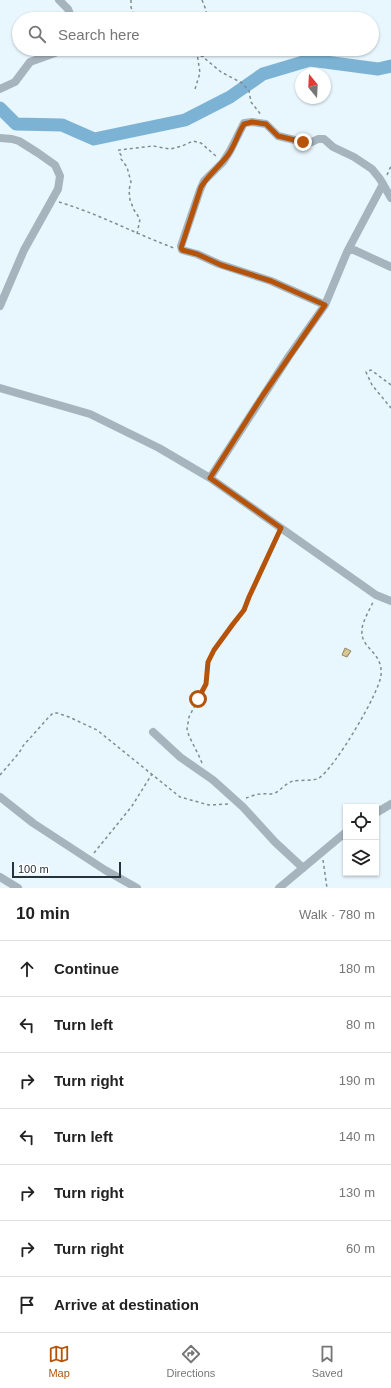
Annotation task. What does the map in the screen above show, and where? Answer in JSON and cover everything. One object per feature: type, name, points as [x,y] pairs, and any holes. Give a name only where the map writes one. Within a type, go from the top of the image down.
[{"type":"street","points":[[59,0],[69,12]]},
{"type":"street","points":[[0,89],[15,82],[30,62],[49,56]]},
{"type":"street","points":[[325,305],[271,281],[221,265],[197,254],[182,250],[181,246],[204,181],[223,162],[232,149],[244,124],[252,122],[266,124],[278,136],[308,142],[324,139],[333,147],[365,164],[377,174],[391,198]]},
{"type":"street","points":[[0,138],[19,141],[38,153],[55,166],[60,176],[58,189],[24,250],[0,306]]},
{"type":"street","points":[[210,478],[263,395],[325,305],[348,250],[383,184]]},
{"type":"street","points":[[348,250],[354,250],[391,267]]},
{"type":"street","points":[[0,388],[90,414],[159,448],[210,478],[376,595],[391,601]]},
{"type":"street","points":[[153,732],[180,757],[213,780],[303,868]]},
{"type":"street","points":[[0,797],[33,823],[137,888]]},
{"type":"street","points":[[379,811],[391,804]]},
{"type":"street","points":[[279,888],[343,834]]},
{"type":"street","points":[[0,877],[18,888]]},
{"type":"path","points":[[131,0],[133,12]]},
{"type":"path","points":[[202,0],[206,12]]},
{"type":"path","points":[[195,89],[200,72],[197,56]]},
{"type":"path","points":[[203,57],[221,72],[242,83],[249,91],[251,102],[262,116],[266,124]]},
{"type":"path","points":[[137,234],[140,219],[130,200],[129,190],[131,184],[127,166],[121,159],[119,150],[153,146],[170,149],[193,141],[204,145],[223,162]]},
{"type":"path","points":[[52,200],[75,207],[178,250]]},
{"type":"path","points":[[391,385],[371,370],[366,372],[372,385],[391,408]]},
{"type":"path","points":[[205,774],[187,729],[189,717],[206,684],[208,662],[214,650],[244,610],[281,528]]},
{"type":"path","points":[[0,775],[47,719],[53,713],[57,713],[97,730],[180,797],[209,804],[230,804],[260,794],[274,794],[290,782],[306,779],[318,779],[323,776],[335,762],[378,688],[381,675],[379,658],[365,644],[361,629],[376,595]]},
{"type":"path","points":[[89,859],[125,816],[152,774]]},
{"type":"path","points":[[322,852],[327,888]]},
{"type":"building","points":[[345,648],[351,651],[347,657],[342,655]]},
{"type":"waterway","points":[[0,108],[16,124],[62,125],[94,139],[185,120],[230,97],[263,74],[310,60],[378,69],[391,66]]},
{"type":"route","points":[[198,699],[206,684],[208,662],[214,650],[244,610],[281,528],[210,478],[263,395],[325,305],[271,281],[221,265],[197,254],[184,252],[181,248],[204,181],[223,162],[244,124],[247,122],[267,124],[276,136],[303,142]]}]
